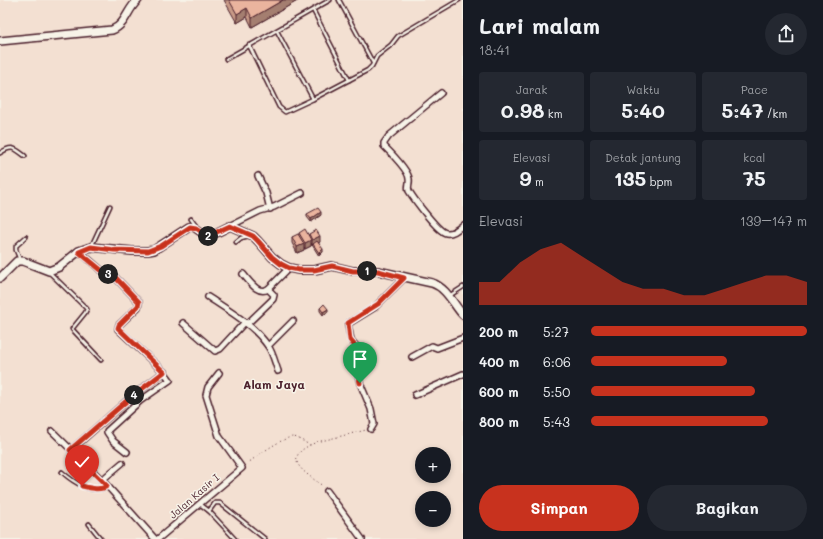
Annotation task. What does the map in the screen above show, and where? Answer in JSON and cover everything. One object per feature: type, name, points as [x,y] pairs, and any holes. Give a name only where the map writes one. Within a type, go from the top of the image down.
[{"type":"street","points":[[0,41],[116,29],[138,0]]},
{"type":"street","points":[[441,93],[389,136],[384,143],[384,146],[406,173],[409,179],[409,191],[432,222],[443,232],[447,233],[455,232],[463,225]]},
{"type":"street","points":[[258,176],[269,200],[270,209]]},
{"type":"street","points":[[0,278],[13,264],[20,261],[49,271],[59,267],[79,252],[91,247],[114,250],[148,251],[161,246],[187,228],[192,227],[206,236],[210,236],[260,211],[270,209],[302,193]]},
{"type":"street","points":[[230,226],[253,236],[272,257],[289,268],[314,270],[332,266],[353,271],[378,271],[438,285],[449,296],[463,315]]},
{"type":"street","points":[[79,252],[101,270],[115,277],[139,302],[138,306],[119,325],[118,328],[164,372],[170,380],[140,401],[107,431],[113,441],[127,452]]},
{"type":"street","points":[[243,274],[261,292],[268,289],[289,268]]},
{"type":"street","points":[[371,429],[374,424],[371,409],[360,383],[356,365],[363,356],[350,340],[348,324],[370,310],[404,278]]},
{"type":"street","points":[[183,323],[215,351],[273,299],[274,295],[268,289]]},
{"type":"street","points":[[208,297],[246,323],[268,346],[278,371]]},
{"type":"street","points":[[268,346],[293,321]]},
{"type":"street","points":[[412,357],[432,346],[437,348],[463,338]]},
{"type":"street","points":[[70,450],[130,398],[164,372]]},
{"type":"street","points":[[219,373],[208,387],[206,395],[219,436],[242,468]]},
{"type":"street","points":[[415,395],[463,374]]},
{"type":"street","points":[[52,431],[102,480],[155,539]]},
{"type":"street","points":[[102,480],[122,463]]},
{"type":"street","name":"Jalan Kasir I","points":[[158,539],[242,468]]},
{"type":"street","points":[[327,490],[362,539]]},
{"type":"lane","points":[[226,59],[330,0]]},
{"type":"lane","points":[[339,0],[373,63]]},
{"type":"lane","points":[[249,45],[281,110],[284,112],[313,99],[368,70],[377,56],[391,45],[400,35],[459,0]]},
{"type":"lane","points":[[313,9],[349,80]]},
{"type":"lane","points":[[277,30],[313,99]]},
{"type":"lane","points":[[0,153],[6,149],[12,148],[25,156]]},
{"type":"lane","points":[[91,247],[110,206]]},
{"type":"lane","points":[[191,219],[198,230]]},
{"type":"lane","points":[[236,242],[245,237],[253,236]]},
{"type":"lane","points":[[20,261],[16,246],[26,237]]},
{"type":"lane","points":[[49,271],[87,309],[72,329],[101,360]]},
{"type":"lane","points":[[449,296],[463,287]]},
{"type":"lane","points":[[62,472],[71,480],[82,486],[92,489],[104,488],[107,486]]},
{"type":"lane","points":[[200,503],[209,510],[235,539]]},
{"type":"lane","points":[[209,510],[215,503],[220,503],[265,539]]},
{"type":"lane","points":[[89,524],[101,539]]},
{"type":"path","points":[[327,490],[324,486],[306,474],[298,465],[296,457],[298,453],[310,445],[324,440],[371,429]]},
{"type":"path","points":[[242,468],[265,451],[287,439],[294,437],[310,445]]},
{"type":"shaded area","points":[[0,0],[463,0],[463,539],[0,539]]},
{"type":"building","points":[[229,0],[283,0],[252,18],[247,8],[237,14]]},
{"type":"building","points":[[318,208],[321,212],[311,219],[307,214]]},
{"type":"building","points":[[305,229],[311,240],[305,243],[299,233]]},
{"type":"building","points":[[316,230],[320,236],[312,240],[309,234]]},
{"type":"building","points":[[298,234],[304,244],[297,247],[292,237]]},
{"type":"building","points":[[317,241],[323,249],[319,253],[313,244]]},
{"type":"building","points":[[324,304],[328,309],[323,312],[320,308]]},
{"type":"district","name":"Alam Jaya","points":[[274,385]]},
{"type":"route","points":[[82,486],[92,489],[104,488],[107,486],[70,450],[130,398],[164,372],[161,371],[119,330],[119,325],[140,304],[115,277],[101,270],[79,252],[91,247],[140,252],[148,251],[154,250],[161,246],[190,227],[196,228],[206,236],[212,236],[230,226],[253,236],[272,257],[289,268],[314,270],[332,266],[353,271],[378,271],[404,278],[378,304],[348,323],[350,340],[363,356],[356,365],[360,383]]}]
